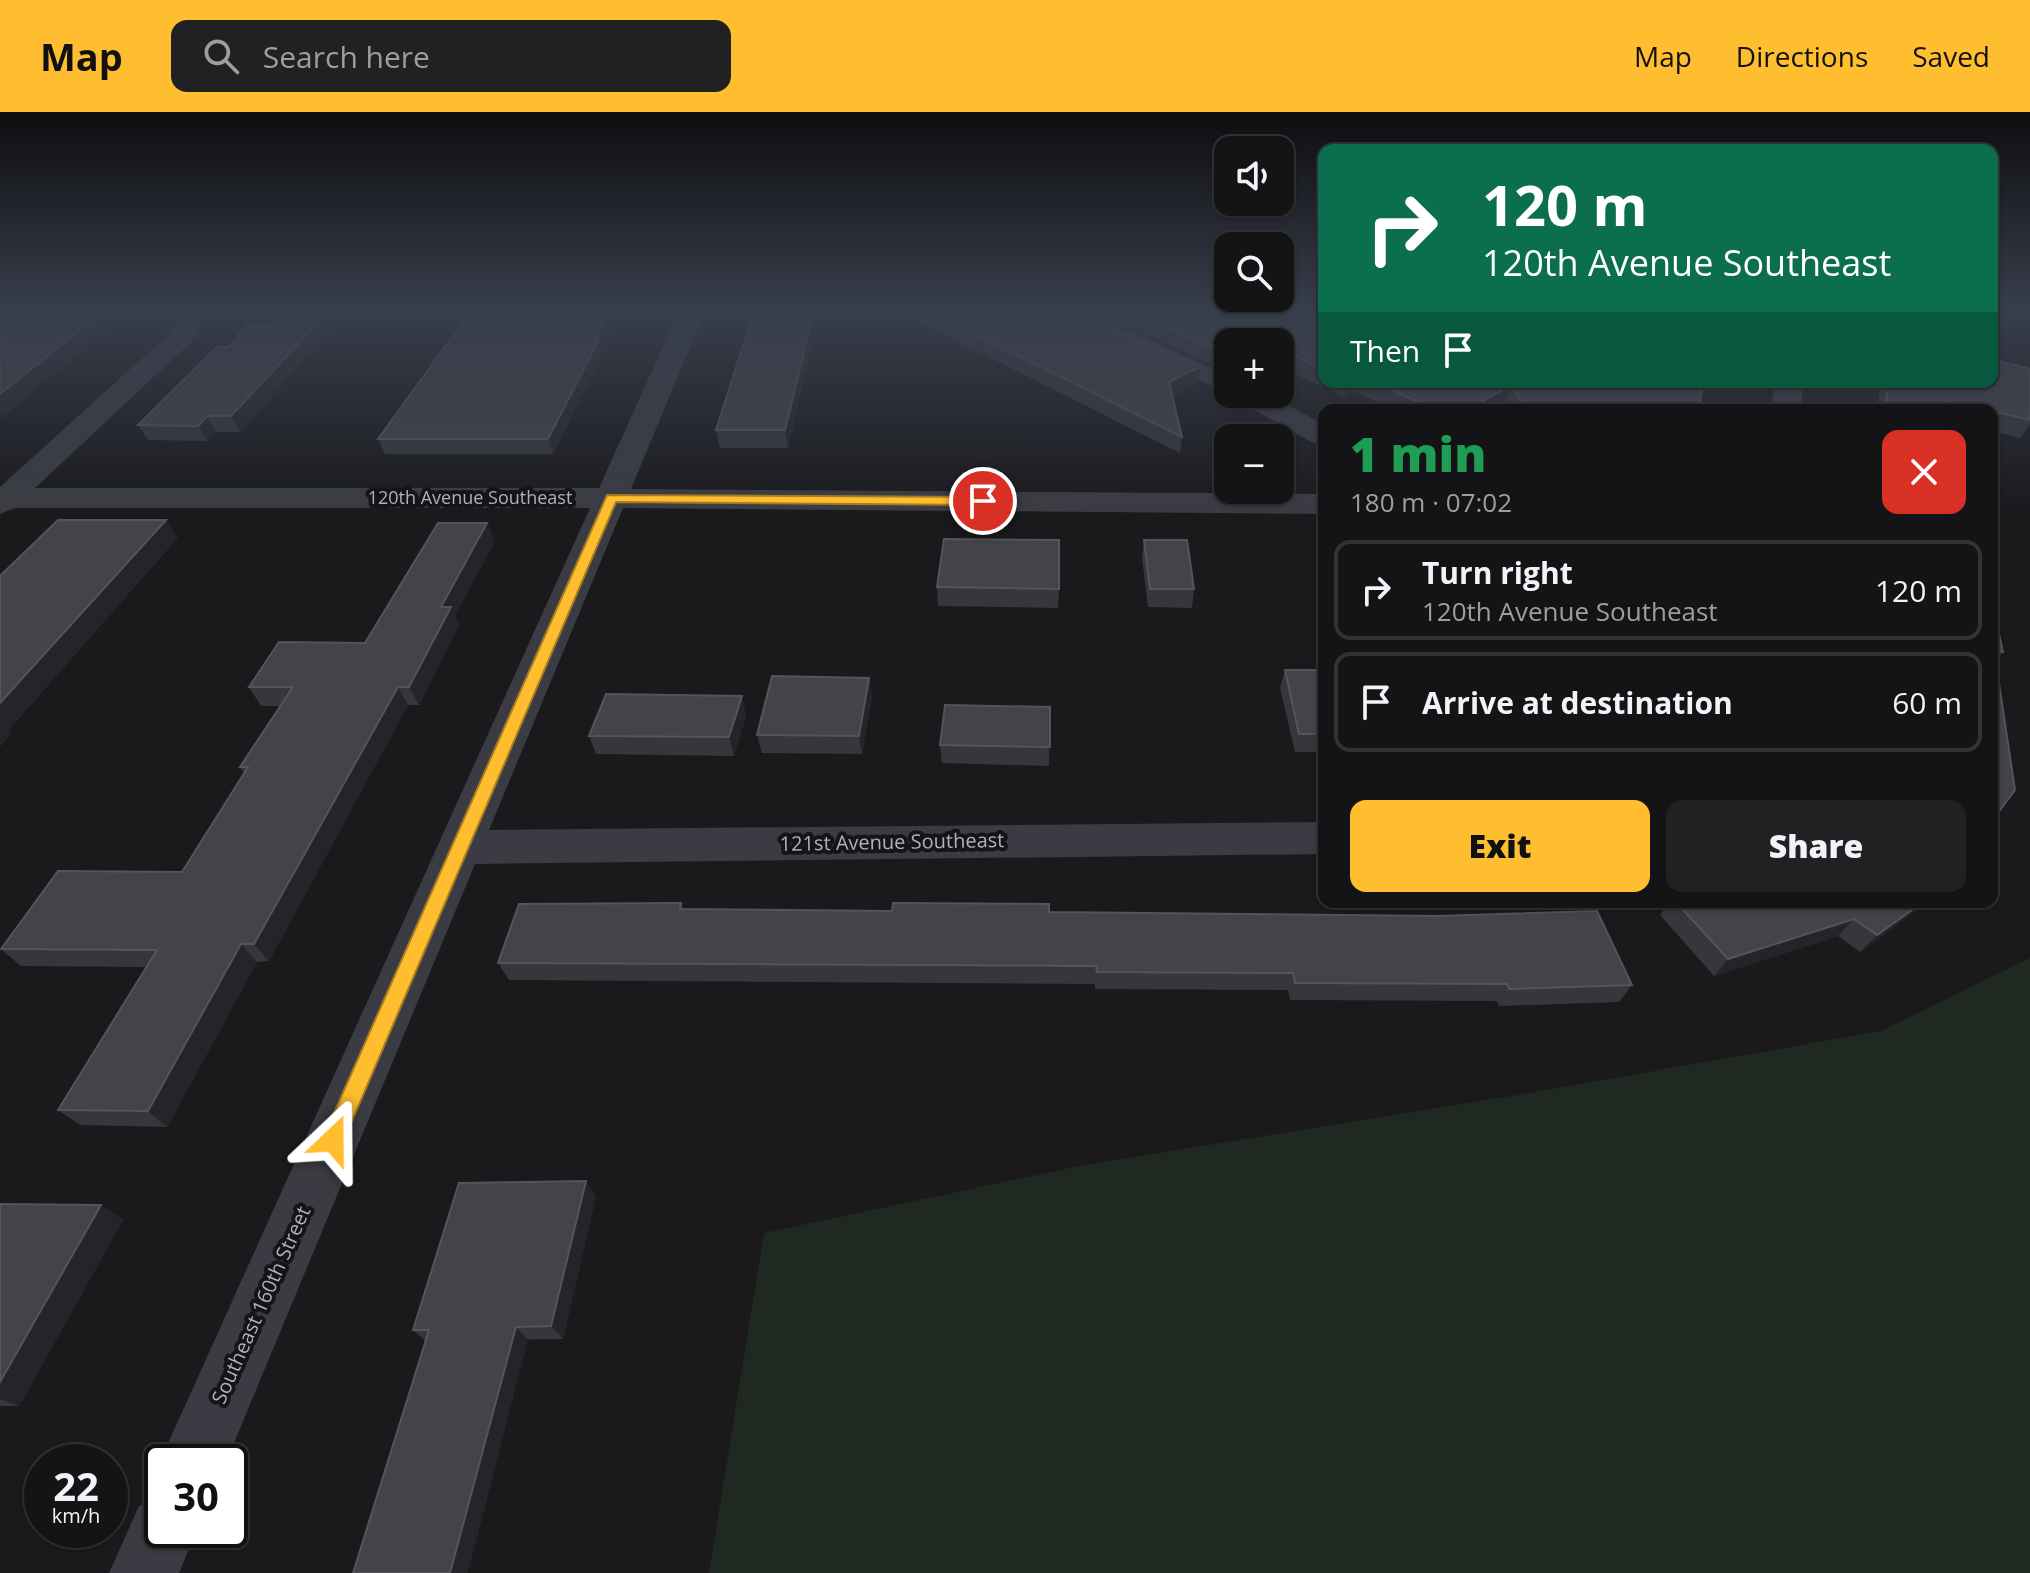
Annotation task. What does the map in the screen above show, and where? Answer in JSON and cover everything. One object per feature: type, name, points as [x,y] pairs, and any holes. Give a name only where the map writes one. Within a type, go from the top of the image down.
[{"type":"street","points":[[2,500],[135,379]]},
{"type":"street","name":"Southeast 160th Street","points":[[201,1444],[662,379]]},
{"type":"street","points":[[1272,408],[1318,434]]},
{"type":"street","name":"120th Avenue Southeast","points":[[2,500],[611,498],[1318,504]]},
{"type":"street","name":"121st Avenue Southeast","points":[[461,847],[1318,838]]},
{"type":"street","points":[[144,1573],[155,1548]]},
{"type":"shaded area","points":[[2030,958],[2030,1573],[709,1573],[764,1233],[1079,1166],[1524,1094],[1881,1031]]},
{"type":"building","points":[[0,379],[19,379],[0,394]]},
{"type":"building","points":[[184,379],[265,379],[231,416],[207,416],[198,426],[138,425]]},
{"type":"building","points":[[421,379],[579,379],[548,439],[378,439]]},
{"type":"building","points":[[732,379],[797,379],[785,430],[716,430]]},
{"type":"building","points":[[1065,379],[1175,379],[1169,382],[1182,437]]},
{"type":"building","points":[[1998,379],[2030,379],[2030,420],[1998,412],[1998,404],[1947,401],[1947,404],[1885,404],[1888,388],[1998,388]]},
{"type":"building","points":[[1387,388],[1506,388],[1478,404],[1423,404]]},
{"type":"building","points":[[1513,388],[1702,388],[1700,404],[1522,404]]},
{"type":"building","points":[[58,520],[166,520],[0,703],[0,576]]},
{"type":"building","points":[[438,523],[487,523],[441,607],[451,607],[409,687],[398,687],[254,944],[241,944],[148,1111],[58,1110],[157,950],[1,949],[58,871],[182,872],[248,767],[240,767],[293,687],[249,687],[279,642],[365,643]]},
{"type":"building","points":[[944,539],[1059,540],[1059,589],[937,587]]},
{"type":"building","points":[[1144,540],[1187,540],[1194,589],[1150,589]]},
{"type":"building","points":[[1998,630],[2003,652],[1998,651]]},
{"type":"building","points":[[1285,670],[1318,670],[1318,734],[1299,734]]},
{"type":"building","points":[[772,676],[869,678],[859,736],[757,735]]},
{"type":"building","points":[[1998,677],[2015,790],[1998,813]]},
{"type":"building","points":[[606,694],[742,696],[729,737],[589,736]]},
{"type":"building","points":[[945,705],[1050,707],[1050,747],[940,745]]},
{"type":"building","points":[[681,903],[680,909],[892,911],[893,903],[1049,904],[1049,912],[1437,916],[1597,911],[1632,985],[1509,989],[1507,984],[1295,983],[1293,973],[1097,972],[1096,966],[498,963],[519,904]]},
{"type":"building","points":[[1681,908],[1915,908],[1877,935],[1854,919],[1728,959]]},
{"type":"building","points":[[586,1181],[551,1326],[516,1327],[450,1573],[353,1573],[429,1330],[413,1330],[459,1183]]},
{"type":"building","points":[[0,1204],[101,1205],[0,1382]]},
{"type":"route","points":[[333,1140],[611,498],[983,501]]}]
